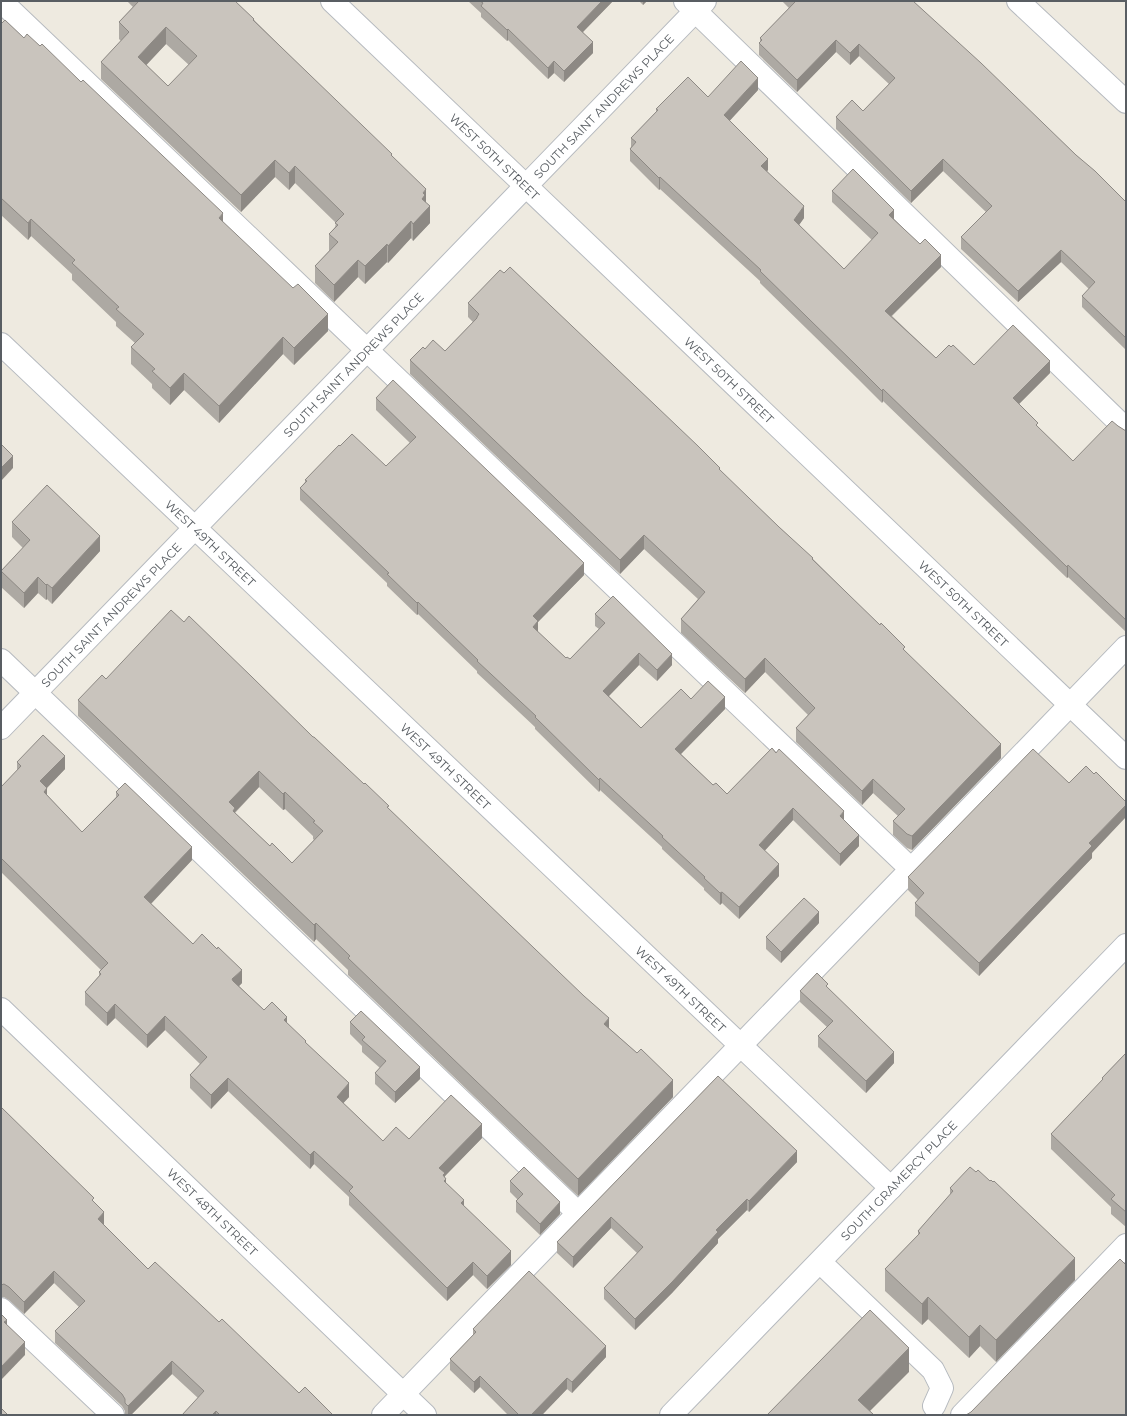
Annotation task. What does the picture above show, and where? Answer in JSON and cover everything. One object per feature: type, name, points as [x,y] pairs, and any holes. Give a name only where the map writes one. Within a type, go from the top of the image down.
[{"type":"street","points":[[1,1],[910,869]]},
{"type":"street","name":"WEST 50TH STREET","points":[[332,1],[1126,758]]},
{"type":"street","points":[[1018,1],[1126,102]]},
{"type":"street","points":[[695,4],[1126,429]]},
{"type":"street","name":"SOUTH SAINT ANDREWS PLACE","points":[[1,728],[526,186],[695,4]]},
{"type":"street","name":"WEST 49TH STREET","points":[[1,344],[892,1188]]},
{"type":"street","points":[[383,1415],[1126,647]]},
{"type":"street","points":[[1,660],[578,1213]]},
{"type":"street","name":"SOUTH GRAMERCY PLACE","points":[[671,1415],[1126,946]]},
{"type":"street","name":"WEST 48TH STREET","points":[[1,1009],[425,1415]]},
{"type":"street","points":[[962,1415],[1126,1245]]},
{"type":"street","points":[[820,1262],[933,1370],[942,1388],[934,1406]]},
{"type":"street","points":[[1,1310],[113,1415]]},
{"type":"building","points":[[139,1],[235,1],[426,189],[423,193],[425,195],[422,199],[430,206],[413,224],[411,221],[388,246],[387,244],[365,266],[358,260],[334,285],[315,266],[338,242],[329,234],[338,225],[335,223],[344,214],[295,166],[289,173],[275,160],[241,195],[101,62],[129,32],[119,22]],"holes":[[[166,27],[197,56],[168,86],[138,57]]]},
{"type":"building","points":[[480,1],[602,1],[577,27],[593,42],[564,71],[554,61],[548,68],[508,29],[507,30],[481,6],[483,3]]},
{"type":"building","points":[[795,1],[913,1],[981,63],[1126,202],[1126,338],[1082,296],[1095,282],[1061,250],[1018,291],[961,237],[992,206],[943,159],[911,191],[836,117],[852,100],[863,111],[895,78],[859,44],[850,53],[836,40],[797,80],[759,43],[762,40],[760,38]]},
{"type":"building","points":[[5,20],[24,38],[27,34],[40,46],[42,44],[81,82],[83,80],[223,213],[219,218],[293,288],[298,284],[328,314],[294,348],[283,337],[219,406],[184,373],[170,388],[152,371],[155,369],[131,347],[144,334],[116,309],[119,307],[72,263],[75,260],[31,219],[28,223],[1,198],[1,24]]},
{"type":"building","points":[[741,61],[758,78],[724,115],[768,159],[761,166],[804,206],[794,220],[844,269],[878,233],[832,191],[853,169],[894,210],[889,215],[920,244],[925,239],[941,255],[885,311],[936,358],[949,345],[951,347],[953,345],[974,365],[1013,325],[1050,361],[1013,398],[1038,423],[1036,425],[1073,461],[1112,421],[1126,431],[1126,620],[1068,565],[1067,567],[883,389],[882,391],[760,271],[761,270],[660,177],[659,178],[630,149],[636,142],[631,138],[658,110],[656,109],[688,77],[708,97]]},
{"type":"building","points":[[510,267],[698,446],[720,468],[719,469],[813,558],[812,559],[880,625],[881,623],[905,647],[903,649],[1001,744],[912,836],[907,834],[893,821],[905,809],[873,779],[862,791],[796,728],[815,708],[765,658],[745,679],[681,619],[705,592],[644,535],[620,560],[410,360],[423,347],[425,349],[433,340],[445,351],[477,318],[479,314],[468,303],[500,270],[504,273]]},
{"type":"building","points":[[393,380],[584,563],[533,616],[538,621],[533,627],[566,658],[567,657],[570,659],[605,623],[595,614],[613,596],[672,654],[657,670],[639,653],[603,691],[641,728],[681,689],[691,699],[708,681],[725,697],[675,749],[713,785],[716,783],[727,794],[772,748],[776,753],[779,749],[844,811],[840,816],[859,835],[840,854],[793,808],[759,845],[779,864],[739,907],[722,892],[720,893],[662,837],[663,836],[600,778],[599,780],[535,717],[536,716],[477,661],[478,660],[387,574],[389,573],[300,488],[307,481],[305,480],[339,445],[340,446],[352,434],[386,466],[416,437],[376,398]]},
{"type":"building","points":[[1,444],[13,456],[1,468]]},
{"type":"building","points":[[47,485],[100,536],[52,588],[47,584],[46,585],[38,577],[24,593],[1,571],[30,540],[12,522]]},
{"type":"building","points":[[171,610],[184,622],[189,616],[313,737],[364,784],[365,783],[389,806],[387,807],[584,996],[609,1018],[604,1024],[637,1053],[641,1049],[673,1080],[578,1179],[348,958],[350,956],[316,923],[314,925],[78,700],[102,675],[106,679]],"holes":[[[259,771],[283,794],[285,792],[315,821],[313,822],[323,831],[292,863],[272,843],[270,846],[233,811],[235,808],[229,802]]]},
{"type":"building","points":[[43,735],[65,756],[40,781],[47,788],[44,792],[82,832],[119,795],[116,792],[125,783],[192,847],[144,897],[193,944],[202,934],[242,970],[232,979],[233,981],[264,1010],[272,1002],[287,1017],[284,1020],[349,1083],[337,1097],[383,1141],[396,1127],[409,1139],[451,1095],[482,1124],[439,1168],[445,1173],[443,1175],[446,1179],[444,1181],[464,1200],[461,1203],[511,1251],[487,1276],[473,1262],[447,1288],[349,1191],[353,1187],[314,1151],[310,1155],[228,1078],[211,1095],[190,1075],[207,1057],[165,1016],[147,1035],[115,1004],[107,1013],[85,992],[101,974],[99,972],[108,963],[1,858],[1,787],[21,766],[17,762]]},
{"type":"building","points":[[1033,749],[1069,783],[1086,766],[1094,774],[1096,772],[1126,802],[1126,805],[1089,843],[1092,846],[979,963],[915,903],[924,893],[908,877]]},
{"type":"building","points":[[804,898],[819,912],[781,952],[766,937]]},
{"type":"building","points":[[817,973],[828,984],[826,986],[894,1052],[866,1081],[818,1036],[833,1021],[800,991]]},
{"type":"building","points":[[361,1011],[420,1067],[395,1092],[375,1073],[386,1061],[362,1040],[365,1037],[350,1022]]},
{"type":"building","points":[[1126,1053],[1126,1212],[1111,1199],[1115,1195],[1051,1134]]},
{"type":"building","points":[[718,1076],[797,1151],[749,1201],[747,1199],[716,1230],[718,1232],[672,1282],[635,1319],[604,1288],[643,1247],[611,1217],[573,1257],[557,1242]]},
{"type":"building","points":[[1,1107],[94,1198],[92,1200],[104,1212],[98,1219],[148,1269],[155,1262],[219,1322],[222,1319],[299,1393],[305,1387],[333,1415],[220,1415],[216,1411],[212,1415],[182,1415],[204,1391],[172,1361],[128,1406],[125,1403],[125,1399],[122,1394],[55,1331],[85,1301],[54,1271],[24,1302],[9,1287],[4,1284],[1,1285]]},
{"type":"building","points":[[524,1167],[560,1202],[540,1224],[516,1201],[523,1194],[510,1181]]},
{"type":"building","points":[[970,1167],[976,1172],[978,1170],[990,1181],[994,1181],[1075,1258],[996,1340],[980,1325],[969,1337],[928,1297],[922,1304],[885,1269],[920,1233],[918,1231],[953,1191],[950,1188]]},
{"type":"building","points":[[1120,1259],[1126,1265],[1126,1415],[966,1415],[971,1412]]},
{"type":"building","points":[[529,1271],[606,1346],[572,1382],[567,1378],[531,1415],[519,1415],[480,1376],[474,1382],[450,1359],[476,1332],[473,1329]]},
{"type":"building","points":[[870,1310],[909,1348],[858,1400],[874,1415],[767,1415]]},
{"type":"building","points":[[1,1314],[7,1320],[4,1322],[25,1342],[1,1367]]},
{"type":"building","points":[[1,1408],[8,1415],[1,1415]]}]
